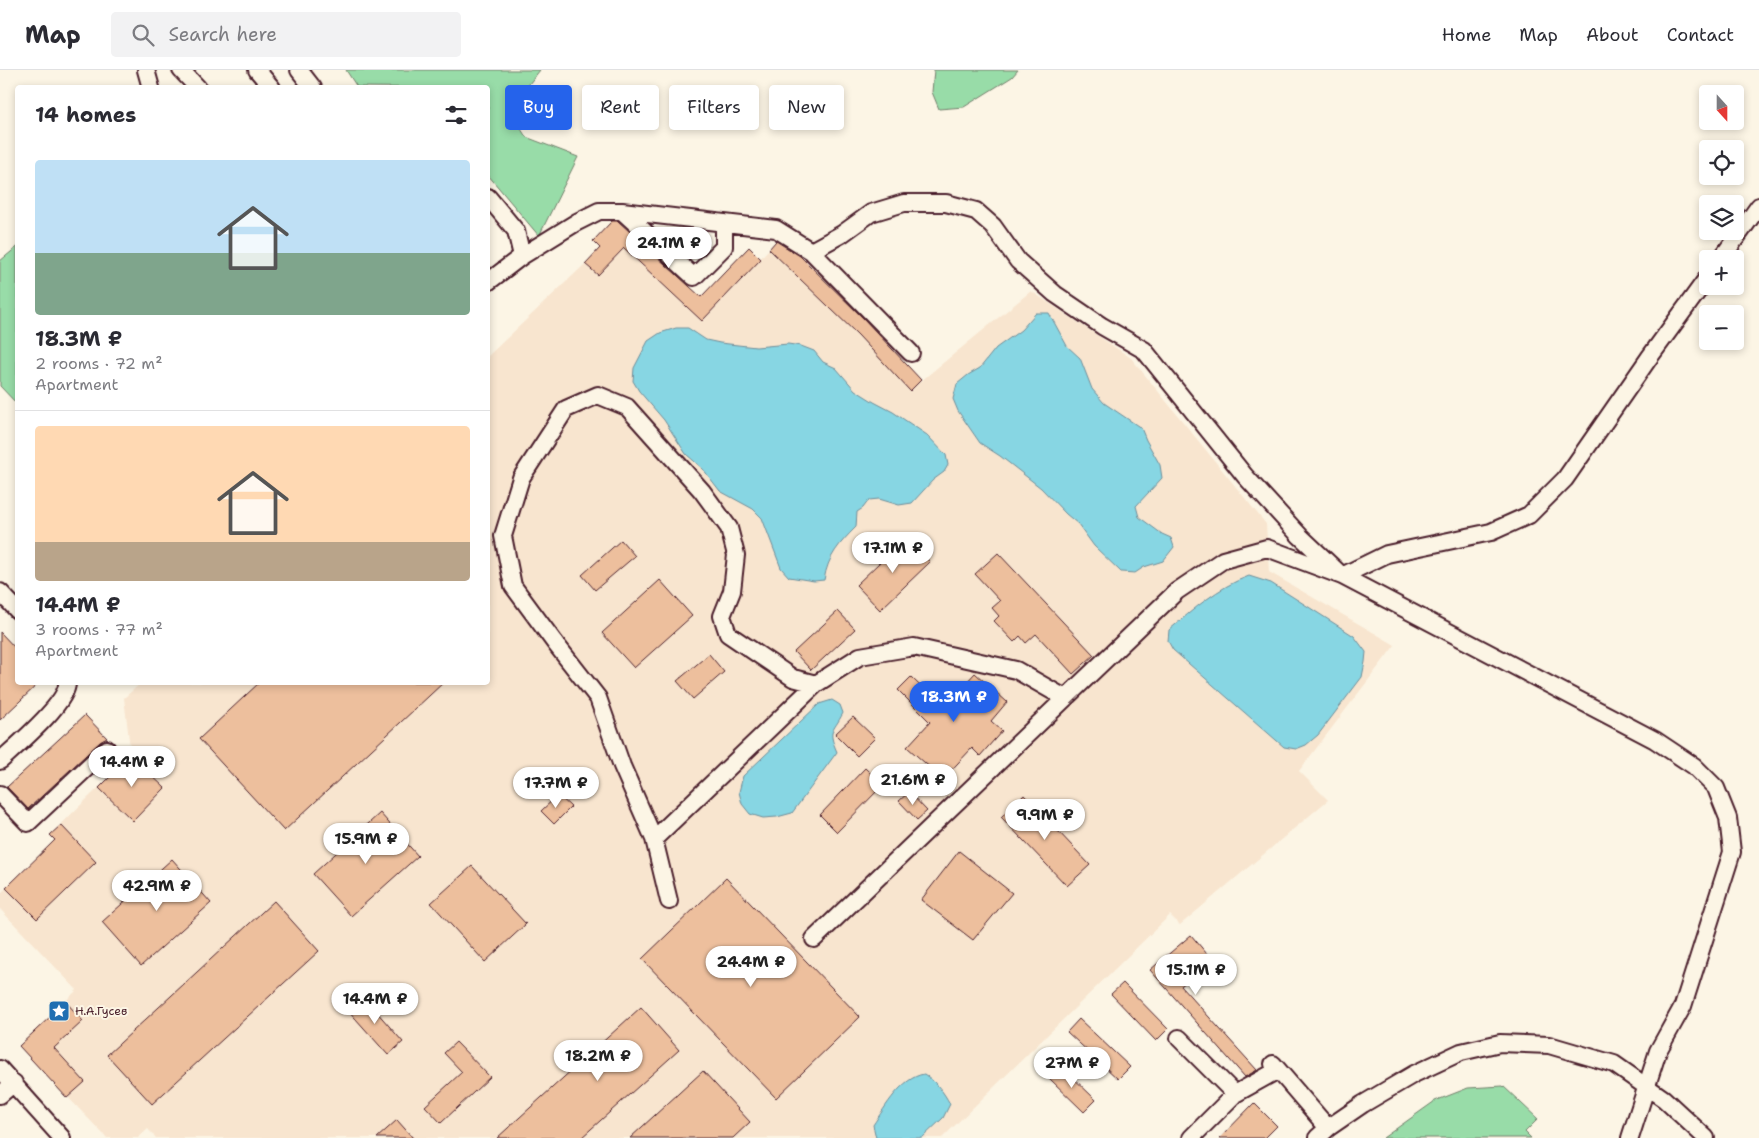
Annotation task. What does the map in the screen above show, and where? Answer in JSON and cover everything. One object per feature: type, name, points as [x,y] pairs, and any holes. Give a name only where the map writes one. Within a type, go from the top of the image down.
[{"type":"street","points":[[146,70],[150,85]]},
{"type":"street","points":[[181,70],[195,85]]},
{"type":"street","points":[[257,70],[270,85]]},
{"type":"street","points":[[299,70],[312,85]]},
{"type":"street","points":[[490,199],[516,231],[522,256]]},
{"type":"street","points":[[811,251],[842,234],[871,213],[904,204],[946,203],[976,211],[993,226],[1018,261],[1055,294],[1102,326],[1144,350],[1245,476],[1300,536],[1342,576]]},
{"type":"street","points":[[1727,250],[1759,206]]},
{"type":"street","points":[[622,211],[694,277],[724,247],[724,223]]},
{"type":"street","points":[[490,280],[522,256],[578,222],[599,212],[622,211],[776,229],[811,251],[910,353]]},
{"type":"street","points":[[1342,576],[1387,554],[1491,532],[1529,515],[1565,479],[1699,289]]},
{"type":"street","points":[[669,901],[654,839],[622,766],[598,698],[513,586],[503,536],[521,478],[566,408],[598,395],[627,407],[702,491],[729,528],[736,555],[732,591],[722,616],[728,634],[793,678],[816,684]]},
{"type":"street","points":[[814,939],[1177,591],[1223,560],[1267,548],[1342,576],[1655,740],[1694,766],[1716,788],[1728,818],[1732,852],[1683,1006],[1658,1051],[1630,1138]]},
{"type":"street","points":[[2,597],[15,608]]},
{"type":"street","points":[[654,839],[816,684],[860,656],[914,647],[1016,670],[1065,698]]},
{"type":"street","points":[[0,761],[53,710],[67,685]]},
{"type":"street","points":[[0,794],[28,823],[107,749]]},
{"type":"street","points":[[1179,1038],[1235,1094]]},
{"type":"street","points":[[1190,1138],[1235,1094],[1276,1067],[1323,1133],[1363,1104],[1422,1071],[1461,1052],[1500,1043],[1549,1044],[1614,1064],[1664,1099],[1706,1138]]},
{"type":"street","points":[[0,1069],[62,1138]]},
{"type":"street","points":[[0,1095],[14,1083]]},
{"type":"shaded area","points":[[624,248],[702,321],[769,249],[853,330],[910,390],[1031,291],[1131,358],[1266,524],[1269,572],[1395,645],[1299,771],[1328,800],[1180,925],[1170,915],[942,1138],[156,1138],[148,1129],[138,1138],[107,1138],[19,1046],[77,990],[0,909],[0,894],[54,841],[50,835],[131,756],[124,698],[139,685],[490,685],[490,354],[585,264],[598,275]]},
{"type":"green space","points":[[346,70],[540,70],[528,85],[505,85],[505,130],[522,130],[526,137],[578,157],[539,236],[490,177],[490,85],[356,85]]},
{"type":"green space","points":[[934,70],[1018,70],[1012,77],[964,107],[939,109],[932,92]]},
{"type":"green space","points":[[15,249],[15,402],[0,386],[0,261]]},
{"type":"green space","points":[[1503,1086],[1538,1119],[1525,1132],[1531,1138],[1383,1138],[1435,1101],[1468,1088]]},
{"type":"water","points":[[1036,313],[1049,313],[1067,346],[1080,358],[1092,389],[1104,403],[1141,428],[1160,465],[1162,478],[1136,506],[1139,517],[1162,534],[1171,538],[1174,547],[1163,561],[1144,567],[1135,573],[1121,572],[1094,546],[1078,524],[1041,488],[980,443],[958,411],[953,399],[957,384],[980,368],[996,348],[1021,330]]},
{"type":"water","points":[[676,328],[688,328],[706,340],[720,343],[756,347],[788,344],[814,351],[823,362],[836,368],[855,390],[927,435],[946,455],[948,465],[944,472],[933,480],[912,503],[899,505],[879,499],[869,500],[857,512],[856,527],[839,545],[831,557],[824,580],[814,581],[789,577],[781,568],[762,518],[753,509],[720,491],[703,469],[686,454],[664,420],[639,391],[633,381],[634,368],[648,341],[660,333]]},
{"type":"water","points":[[1249,576],[1271,583],[1354,636],[1366,652],[1362,677],[1318,735],[1306,745],[1296,749],[1284,747],[1173,650],[1168,641],[1169,630],[1197,607],[1227,586]]},
{"type":"water","points":[[832,700],[840,705],[843,713],[832,731],[832,739],[837,752],[792,813],[763,818],[750,814],[742,804],[739,792],[743,776],[819,704]]},
{"type":"water","points":[[924,1074],[939,1087],[950,1104],[943,1118],[922,1138],[876,1138],[873,1125],[895,1094],[908,1081]]},
{"type":"building","points":[[612,221],[618,221],[701,297],[749,247],[761,259],[702,321],[624,248],[598,275],[585,264],[600,248],[593,241]]},
{"type":"building","points":[[776,241],[800,256],[864,319],[921,380],[910,391],[858,335],[769,249]]},
{"type":"building","points":[[906,537],[930,562],[880,610],[856,585]]},
{"type":"building","points":[[621,540],[635,556],[595,590],[582,575]]},
{"type":"building","points":[[998,553],[1094,655],[1073,674],[1036,634],[1026,643],[1020,636],[1014,642],[994,621],[999,616],[992,608],[1000,601],[975,574]]},
{"type":"building","points":[[660,580],[692,616],[634,668],[602,633]]},
{"type":"building","points":[[838,611],[855,629],[811,670],[794,652]]},
{"type":"building","points":[[0,632],[15,648],[15,685],[37,685],[0,720]]},
{"type":"building","points":[[709,654],[724,672],[693,699],[677,681]]},
{"type":"building","points":[[975,673],[1007,702],[991,721],[1002,731],[980,756],[972,748],[943,779],[907,747],[930,722],[898,690],[911,677],[943,708]]},
{"type":"building","points":[[257,685],[441,685],[284,831],[199,739]]},
{"type":"building","points":[[85,715],[107,738],[100,742],[28,809],[7,787]]},
{"type":"building","points":[[853,717],[875,738],[857,756],[835,734]]},
{"type":"building","points":[[131,756],[165,788],[133,821],[99,788]]},
{"type":"building","points":[[865,768],[883,785],[837,832],[820,815]]},
{"type":"building","points":[[909,792],[927,811],[917,820],[899,801]]},
{"type":"building","points":[[558,795],[571,807],[554,824],[541,811]]},
{"type":"building","points":[[1024,795],[1090,865],[1067,886],[1001,817]]},
{"type":"building","points":[[380,813],[418,856],[351,916],[313,874]]},
{"type":"building","points":[[61,825],[96,862],[37,919],[6,888],[55,840],[50,835]]},
{"type":"building","points":[[959,851],[1012,893],[973,940],[921,900]]},
{"type":"building","points":[[172,859],[211,903],[141,966],[102,922]]},
{"type":"building","points":[[472,866],[526,924],[485,962],[431,903]]},
{"type":"building","points":[[726,878],[860,1017],[776,1098],[642,959]]},
{"type":"building","points":[[274,901],[319,951],[152,1104],[107,1055]]},
{"type":"building","points":[[1191,935],[1212,960],[1181,986],[1257,1070],[1245,1077],[1150,970]]},
{"type":"building","points":[[1123,983],[1168,1029],[1156,1041],[1111,994]]},
{"type":"building","points":[[362,995],[403,1042],[388,1055],[347,1009]]},
{"type":"building","points":[[66,1002],[83,1021],[54,1048],[85,1082],[67,1098],[19,1046]]},
{"type":"building","points":[[641,1007],[679,1050],[581,1138],[497,1138]]},
{"type":"building","points":[[1079,1019],[1130,1067],[1118,1079],[1067,1032]]},
{"type":"building","points":[[456,1042],[490,1077],[441,1123],[425,1106],[462,1072],[444,1053]]},
{"type":"building","points":[[1061,1066],[1096,1100],[1084,1112],[1049,1078]]},
{"type":"building","points":[[703,1071],[750,1122],[733,1138],[630,1138]]},
{"type":"building","points":[[1254,1103],[1277,1126],[1265,1138],[1220,1138]]},
{"type":"building","points":[[397,1120],[413,1138],[377,1138]]},
{"type":"place","name":"Н.А.Гусев","points":[[59,1011]]}]
